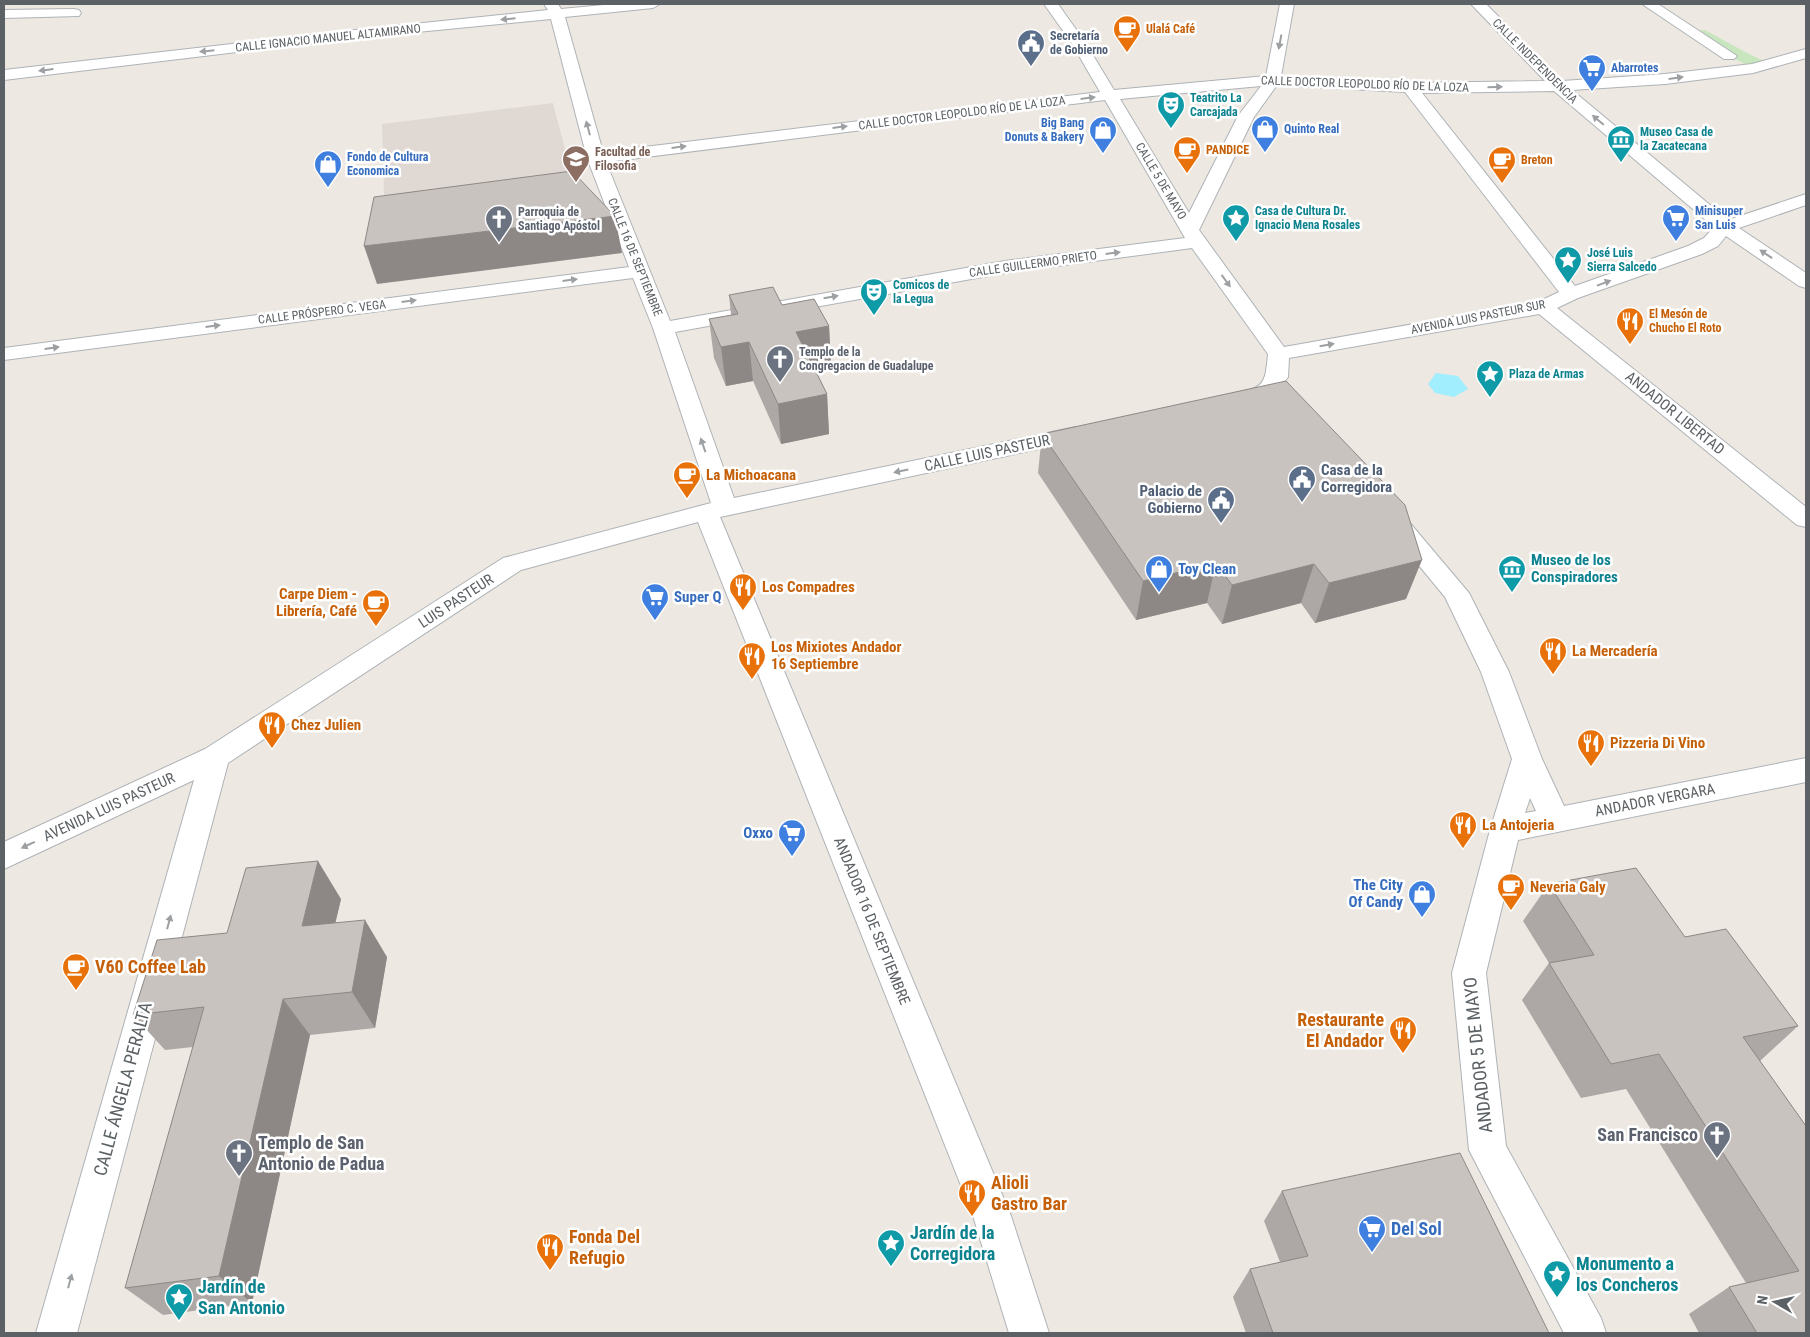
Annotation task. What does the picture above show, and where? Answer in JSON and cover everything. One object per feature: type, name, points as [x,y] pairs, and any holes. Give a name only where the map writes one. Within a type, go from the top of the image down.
[{"type":"street","name":"CALLE IGNACIO MANUEL ALTAMIRANO","points":[[4,75],[346,36],[554,9],[653,4]]},
{"type":"street","name":"CALLE 5 DE MAYO","points":[[1051,4],[1078,42],[1193,235],[1280,354]]},
{"type":"street","points":[[1193,235],[1246,116],[1273,80],[1288,4]]},
{"type":"street","name":"CALLE INDEPENDENCIA","points":[[1478,4],[1558,86],[1725,227],[1806,282]]},
{"type":"street","points":[[1649,4],[1729,56]]},
{"type":"street","name":"CALLE 16 DE SEPTIEMBRE","points":[[554,9],[596,158],[663,328],[715,510]]},
{"type":"street","points":[[4,14],[74,13]]},
{"type":"street","name":"CALLE DOCTOR LEOPOLDO RÍO DE LA LOZA","points":[[596,158],[1110,95],[1273,80],[1410,88],[1558,86],[1665,79],[1753,68],[1806,53]]},
{"type":"street","points":[[1410,88],[1571,294]]},
{"type":"street","name":"AVENIDA LUIS PASTEUR SUR","points":[[1280,354],[1544,307],[1571,294],[1695,250],[1711,242],[1725,227],[1806,199]]},
{"type":"street","name":"CALLE GUILLERMO PRIETO","points":[[663,328],[1005,266],[1193,235]]},
{"type":"street","name":"CALLE PRÓSPERO C. VEGA","points":[[4,354],[640,271]]},
{"type":"street","name":"ANDADOR LIBERTAD","points":[[1544,307],[1806,519]]},
{"type":"street","points":[[1225,402],[1274,403],[1280,354]]},
{"type":"street","name":"CALLE LUIS PASTEUR","points":[[715,510],[1100,429]]},
{"type":"street","points":[[1379,503],[1456,593],[1495,672],[1527,759],[1555,820]]},
{"type":"street","name":"LUIS PASTEUR","points":[[215,757],[512,564],[715,510]]},
{"type":"street","name":"ANDADOR 16 DE SEPTIEMBRE","points":[[715,510],[992,1216],[1028,1333]]},
{"type":"street","name":"AVENIDA LUIS PASTEUR","points":[[4,856],[215,757]]},
{"type":"street","name":"CALLE ÁNGELA PERALTA","points":[[56,1333],[215,757]]},
{"type":"street","name":"ANDADOR 5 DE MAYO","points":[[1527,759],[1505,830],[1469,973],[1488,1150],[1586,1333]]},
{"type":"street","name":"ANDADOR VERGARA","points":[[1505,830],[1806,770]]},
{"type":"shaded area","points":[[553,103],[580,207],[385,234],[382,124]]},
{"type":"green space","points":[[1705,30],[1770,64],[1753,68],[1729,56],[1690,31]]},
{"type":"water","points":[[1436,373],[1458,376],[1468,389],[1454,397],[1435,393],[1428,384]]},
{"type":"building","points":[[572,171],[615,216],[364,246],[374,197]]},
{"type":"building","points":[[773,287],[782,305],[814,299],[829,326],[796,332],[827,394],[778,404],[749,342],[721,347],[709,319],[738,314],[729,295]]},
{"type":"building","points":[[1286,381],[1405,505],[1422,560],[1329,583],[1314,564],[1232,585],[1216,563],[1143,581],[1042,434]]},
{"type":"building","points":[[318,861],[302,926],[365,920],[352,992],[283,999],[219,1276],[125,1288],[204,1007],[133,1015],[157,940],[227,933],[246,868]]},
{"type":"building","points":[[1636,868],[1685,937],[1726,929],[1798,1026],[1743,1037],[1806,1126],[1806,1333],[1757,1333],[1729,1287],[1799,1271],[1659,1054],[1611,1064],[1549,963],[1594,955],[1549,884]]},
{"type":"building","name":"Del Sol","points":[[1460,1153],[1549,1333],[1273,1333],[1250,1269],[1308,1256],[1282,1191]]},
{"type":"place","name":"Ulalá Café","points":[[1127,53]]},
{"type":"place","name":"Secretaría de Gobierno","points":[[1031,67]]},
{"type":"place","name":"Abarrotes","points":[[1592,92]]},
{"type":"place","name":"Teatrito La Carcajada","points":[[1171,129]]},
{"type":"place","name":"Quinto Real","points":[[1265,153]]},
{"type":"place","name":"Big Bang Donuts & Bakery","points":[[1103,154]]},
{"type":"place","name":"Museo Casa de la Zacatecana","points":[[1621,163]]},
{"type":"place","name":"PANDICE","points":[[1187,174]]},
{"type":"place","name":"Facultad de Filosofia","points":[[576,183]]},
{"type":"place","name":"Breton","points":[[1502,184]]},
{"type":"place","name":"Fondo de Cultura Economica","points":[[328,188]]},
{"type":"place","name":"Casa de Cultura Dr. Ignacio Mena Rosales","points":[[1236,242]]},
{"type":"place","name":"Minisuper San Luis","points":[[1676,242]]},
{"type":"place","name":"Parroquia de Santiago Apóstol","points":[[499,243]]},
{"type":"place","name":"José Luis Sierra Salcedo","points":[[1568,284]]},
{"type":"place","name":"Comicos de la Legua","points":[[874,316]]},
{"type":"place","name":"El Mesón de Chucho El Roto","points":[[1630,345]]},
{"type":"place","name":"Templo de la Congregacion de Guadalupe","points":[[780,383]]},
{"type":"place","name":"Plaza de Armas","points":[[1490,398]]},
{"type":"place","name":"La Michoacana","points":[[687,499]]},
{"type":"place","name":"Casa de la Corregidora","points":[[1302,503]]},
{"type":"place","name":"Palacio de Gobierno","points":[[1221,524]]},
{"type":"place","name":"Toy Clean","points":[[1159,593]]},
{"type":"place","name":"Museo de los Conspiradores","points":[[1512,593]]},
{"type":"place","name":"Los Compadres","points":[[743,611]]},
{"type":"place","name":"Super Q","points":[[655,621]]},
{"type":"place","name":"Carpe Diem - Librería, Café","points":[[376,627]]},
{"type":"place","name":"La Mercadería","points":[[1553,675]]},
{"type":"place","name":"Los Mixiotes Andador 16 Septiembre","points":[[752,680]]},
{"type":"place","name":"Chez Julien","points":[[272,749]]},
{"type":"place","name":"Pizzeria Di Vino","points":[[1591,767]]},
{"type":"place","name":"La Antojeria","points":[[1463,849]]},
{"type":"place","name":"Oxxo","points":[[792,857]]},
{"type":"place","name":"Neveria Galy","points":[[1511,911]]},
{"type":"place","name":"The City Of Candy","points":[[1422,918]]},
{"type":"place","name":"V60 Coffee Lab","points":[[76,991]]},
{"type":"place","name":"Restaurante El Andador","points":[[1403,1054]]},
{"type":"place","name":"San Francisco","points":[[1717,1159]]},
{"type":"place","name":"Templo de San Antonio de Padua","points":[[239,1177]]},
{"type":"place","name":"Alioli Gastro Bar","points":[[972,1217]]},
{"type":"place","name":"Del Sol","points":[[1372,1253]]},
{"type":"place","name":"Jardín de la Corregidora","points":[[891,1267]]},
{"type":"place","name":"Fonda Del Refugio","points":[[550,1271]]},
{"type":"place","name":"Monumento a los Concheros","points":[[1557,1298]]},
{"type":"place","name":"Jardín de San Antonio","points":[[179,1321]]}]
